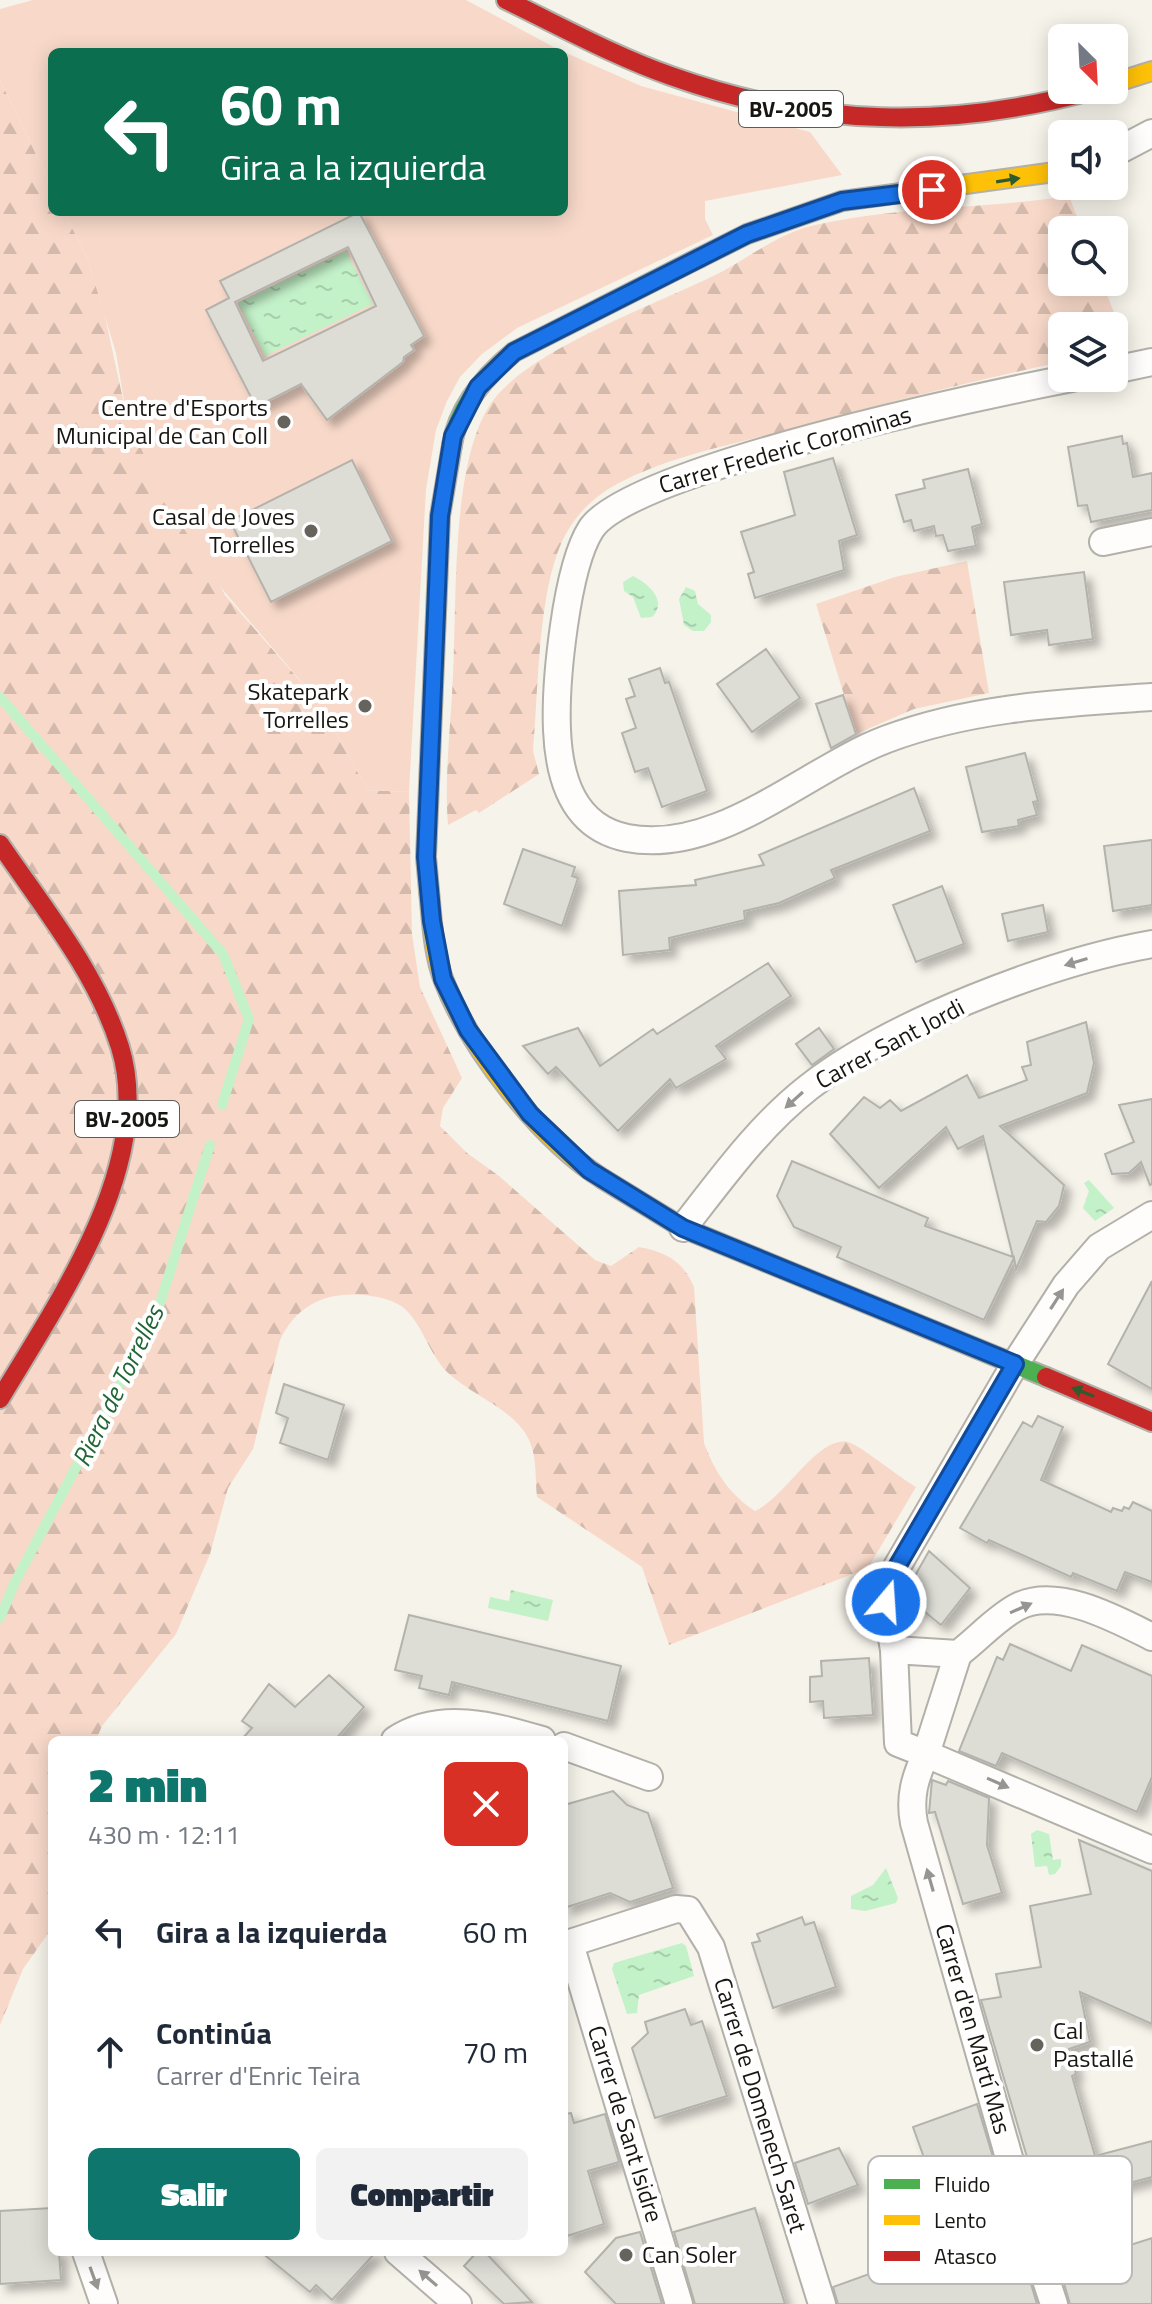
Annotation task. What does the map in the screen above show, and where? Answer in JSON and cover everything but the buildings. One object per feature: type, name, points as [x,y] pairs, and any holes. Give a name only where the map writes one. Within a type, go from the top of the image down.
[{"type":"street","name":"BV-2005","points":[[506,0],[579,37],[672,76],[807,112],[907,120],[1028,108],[1048,103]]},
{"type":"street","points":[[1128,79],[1152,71]]},
{"type":"street","points":[[1128,146],[1152,133]]},
{"type":"street","points":[[1048,173],[842,201],[747,234],[514,352],[478,387],[453,436],[440,516],[425,834],[432,921],[443,979],[468,1030],[530,1114],[589,1170],[683,1228],[1152,1422]]},
{"type":"street","points":[[1128,367],[1152,362]]},
{"type":"street","name":"Carrer Frederic Corominas","points":[[1048,383],[963,400],[778,449],[651,487],[616,505],[591,528],[576,563],[556,724],[559,771],[587,820],[626,838],[679,838],[724,825],[886,739],[937,723],[997,710],[1152,697]]},
{"type":"street","points":[[1103,542],[1152,532]]},
{"type":"street","name":"BV-2005","points":[[0,844],[83,966],[117,1039],[128,1103],[127,1133],[115,1177],[66,1280],[0,1399]]},
{"type":"street","name":"Carrer Sant Jordi","points":[[683,1228],[741,1154],[777,1116],[810,1086],[847,1063],[910,1028],[990,993],[1084,959],[1152,944]]},
{"type":"street","points":[[1152,1215],[1099,1247],[1066,1285],[1015,1364],[891,1577],[886,1602],[894,1650],[898,1743],[1152,1850]]},
{"type":"street","points":[[894,1650],[958,1654],[1019,1606],[1038,1601],[1060,1601],[1152,1637]]},
{"type":"street","name":"Carrer d'en Martí Mas","points":[[958,1654],[912,1793],[914,1823],[1011,2156]]},
{"type":"street","points":[[402,1736],[420,1726],[453,1723],[499,1728],[528,1736]]},
{"type":"street","points":[[568,1747],[649,1777]]},
{"type":"street","name":"Carrer de Domenech Saret","points":[[568,1944],[676,1909],[688,1910],[711,1947],[822,2304]]},
{"type":"street","name":"Carrer de Sant Isidre","points":[[568,1947],[679,2304]]},
{"type":"street","points":[[87,2256],[104,2304]]},
{"type":"street","points":[[403,2256],[458,2304]]},
{"type":"street","name":"Carrer d'en Martí Mas","points":[[1048,2284],[1054,2304]]},
{"type":"green space","points":[[33,0],[466,0],[556,48],[48,48],[48,179],[0,80],[0,9]]},
{"type":"green space","name":"Centre d'Esports Municipal de Can Coll","points":[[568,54],[641,86],[810,132],[842,175],[705,201],[705,219],[713,235],[517,328],[482,354],[460,377],[436,430],[426,489],[409,792],[368,790],[316,699],[211,576],[150,469],[126,413],[116,353],[87,257],[66,216],[568,216]]},
{"type":"green space","points":[[0,80],[48,179],[48,216],[66,216],[87,257],[104,312],[126,413],[225,595],[316,699],[368,790],[409,792],[412,934],[420,987],[462,1078],[443,1108],[440,1126],[467,1153],[499,1176],[595,1260],[611,1266],[639,1247],[665,1255],[685,1270],[694,1287],[704,1443],[724,1482],[755,1511],[813,1458],[836,1443],[854,1444],[916,1487],[868,1568],[669,1645],[642,1567],[537,1497],[534,1455],[523,1430],[504,1412],[446,1371],[405,1309],[385,1299],[356,1295],[329,1297],[306,1308],[287,1327],[280,1340],[253,1449],[228,1488],[210,1554],[176,1634],[102,1726],[98,1736],[48,1736],[48,1934],[23,1969],[0,2025]]},
{"type":"green space","points":[[1048,198],[1071,200],[1077,216],[1048,216],[1048,296],[1108,296],[1114,312],[1048,312],[1048,365],[918,395],[698,453],[616,484],[592,502],[567,532],[550,580],[541,638],[533,751],[539,774],[479,813],[476,810],[448,825],[447,769],[462,500],[476,434],[488,408],[505,387],[562,348],[725,270],[777,239],[799,230],[875,215]]},
{"type":"green space","points":[[967,561],[989,693],[914,709],[856,734],[816,604],[895,577]]},
{"type":"water","points":[[346,251],[373,304],[265,356],[238,303]]},
{"type":"water","points":[[633,576],[650,588],[657,599],[658,605],[652,617],[641,618],[633,597],[624,591],[623,582]]},
{"type":"water","points":[[686,587],[695,591],[698,604],[711,615],[711,622],[704,631],[693,631],[684,625],[679,599]]},
{"type":"water","points":[[1089,1180],[1114,1208],[1095,1221],[1083,1208],[1089,1191],[1084,1183]]},
{"type":"water","points":[[511,1590],[553,1600],[548,1621],[488,1608],[490,1597],[509,1601]]},
{"type":"water","points":[[1037,1830],[1049,1834],[1053,1860],[1061,1859],[1061,1866],[1055,1874],[1049,1875],[1047,1866],[1035,1867],[1031,1834]]},
{"type":"water","points":[[886,1868],[898,1898],[896,1903],[865,1911],[851,1909],[851,1896],[873,1885]]},
{"type":"water","points":[[682,1943],[686,1946],[694,1976],[639,1995],[637,2013],[627,2014],[612,1969],[614,1963]]},
{"type":"waterway","name":"Riera de Torrelles","points":[[0,697],[223,954],[249,1019],[222,1105]]},
{"type":"waterway","name":"Riera de Torrelles","points":[[0,1618],[15,1582],[155,1319],[210,1145]]},
{"type":"traffic: fast","points":[[452,445],[460,418],[474,393],[514,352],[699,258]]},
{"type":"traffic: fast","points":[[603,1179],[683,1228],[1046,1377]]},
{"type":"traffic: slow","points":[[1128,79],[1152,71]]},
{"type":"traffic: slow","points":[[699,258],[747,234],[842,201],[1048,173]]},
{"type":"traffic: slow","points":[[429,891],[440,971],[471,1035],[532,1117],[579,1162],[603,1179]]},
{"type":"traffic: jam","points":[[506,0],[650,68],[724,93],[777,105],[829,113],[934,117],[1048,101]]},
{"type":"traffic: jam","points":[[429,891],[426,857],[440,516],[452,445]]},
{"type":"traffic: jam","points":[[0,844],[68,941],[98,993],[120,1047],[128,1091],[124,1137],[113,1184],[95,1230],[73,1276],[0,1399]]},
{"type":"traffic: jam","points":[[1046,1377],[1152,1422]]},
{"type":"place","name":"Centre d'Esports Municipal de Can Coll","points":[[284,422]]},
{"type":"place","name":"Casal de Joves Torrelles","points":[[311,531]]},
{"type":"place","name":"Skatepark Torrelles","points":[[365,706]]},
{"type":"place","name":"Cal Pastallé","points":[[1037,2045]]},
{"type":"place","name":"Can Soler","points":[[626,2255]]},
{"type":"route","points":[[886,1602],[891,1577],[1015,1364],[797,1272],[683,1228],[589,1170],[530,1114],[468,1030],[443,979],[432,921],[425,834],[440,516],[453,436],[465,407],[478,387],[514,352],[747,234],[842,201],[932,190]]}]
